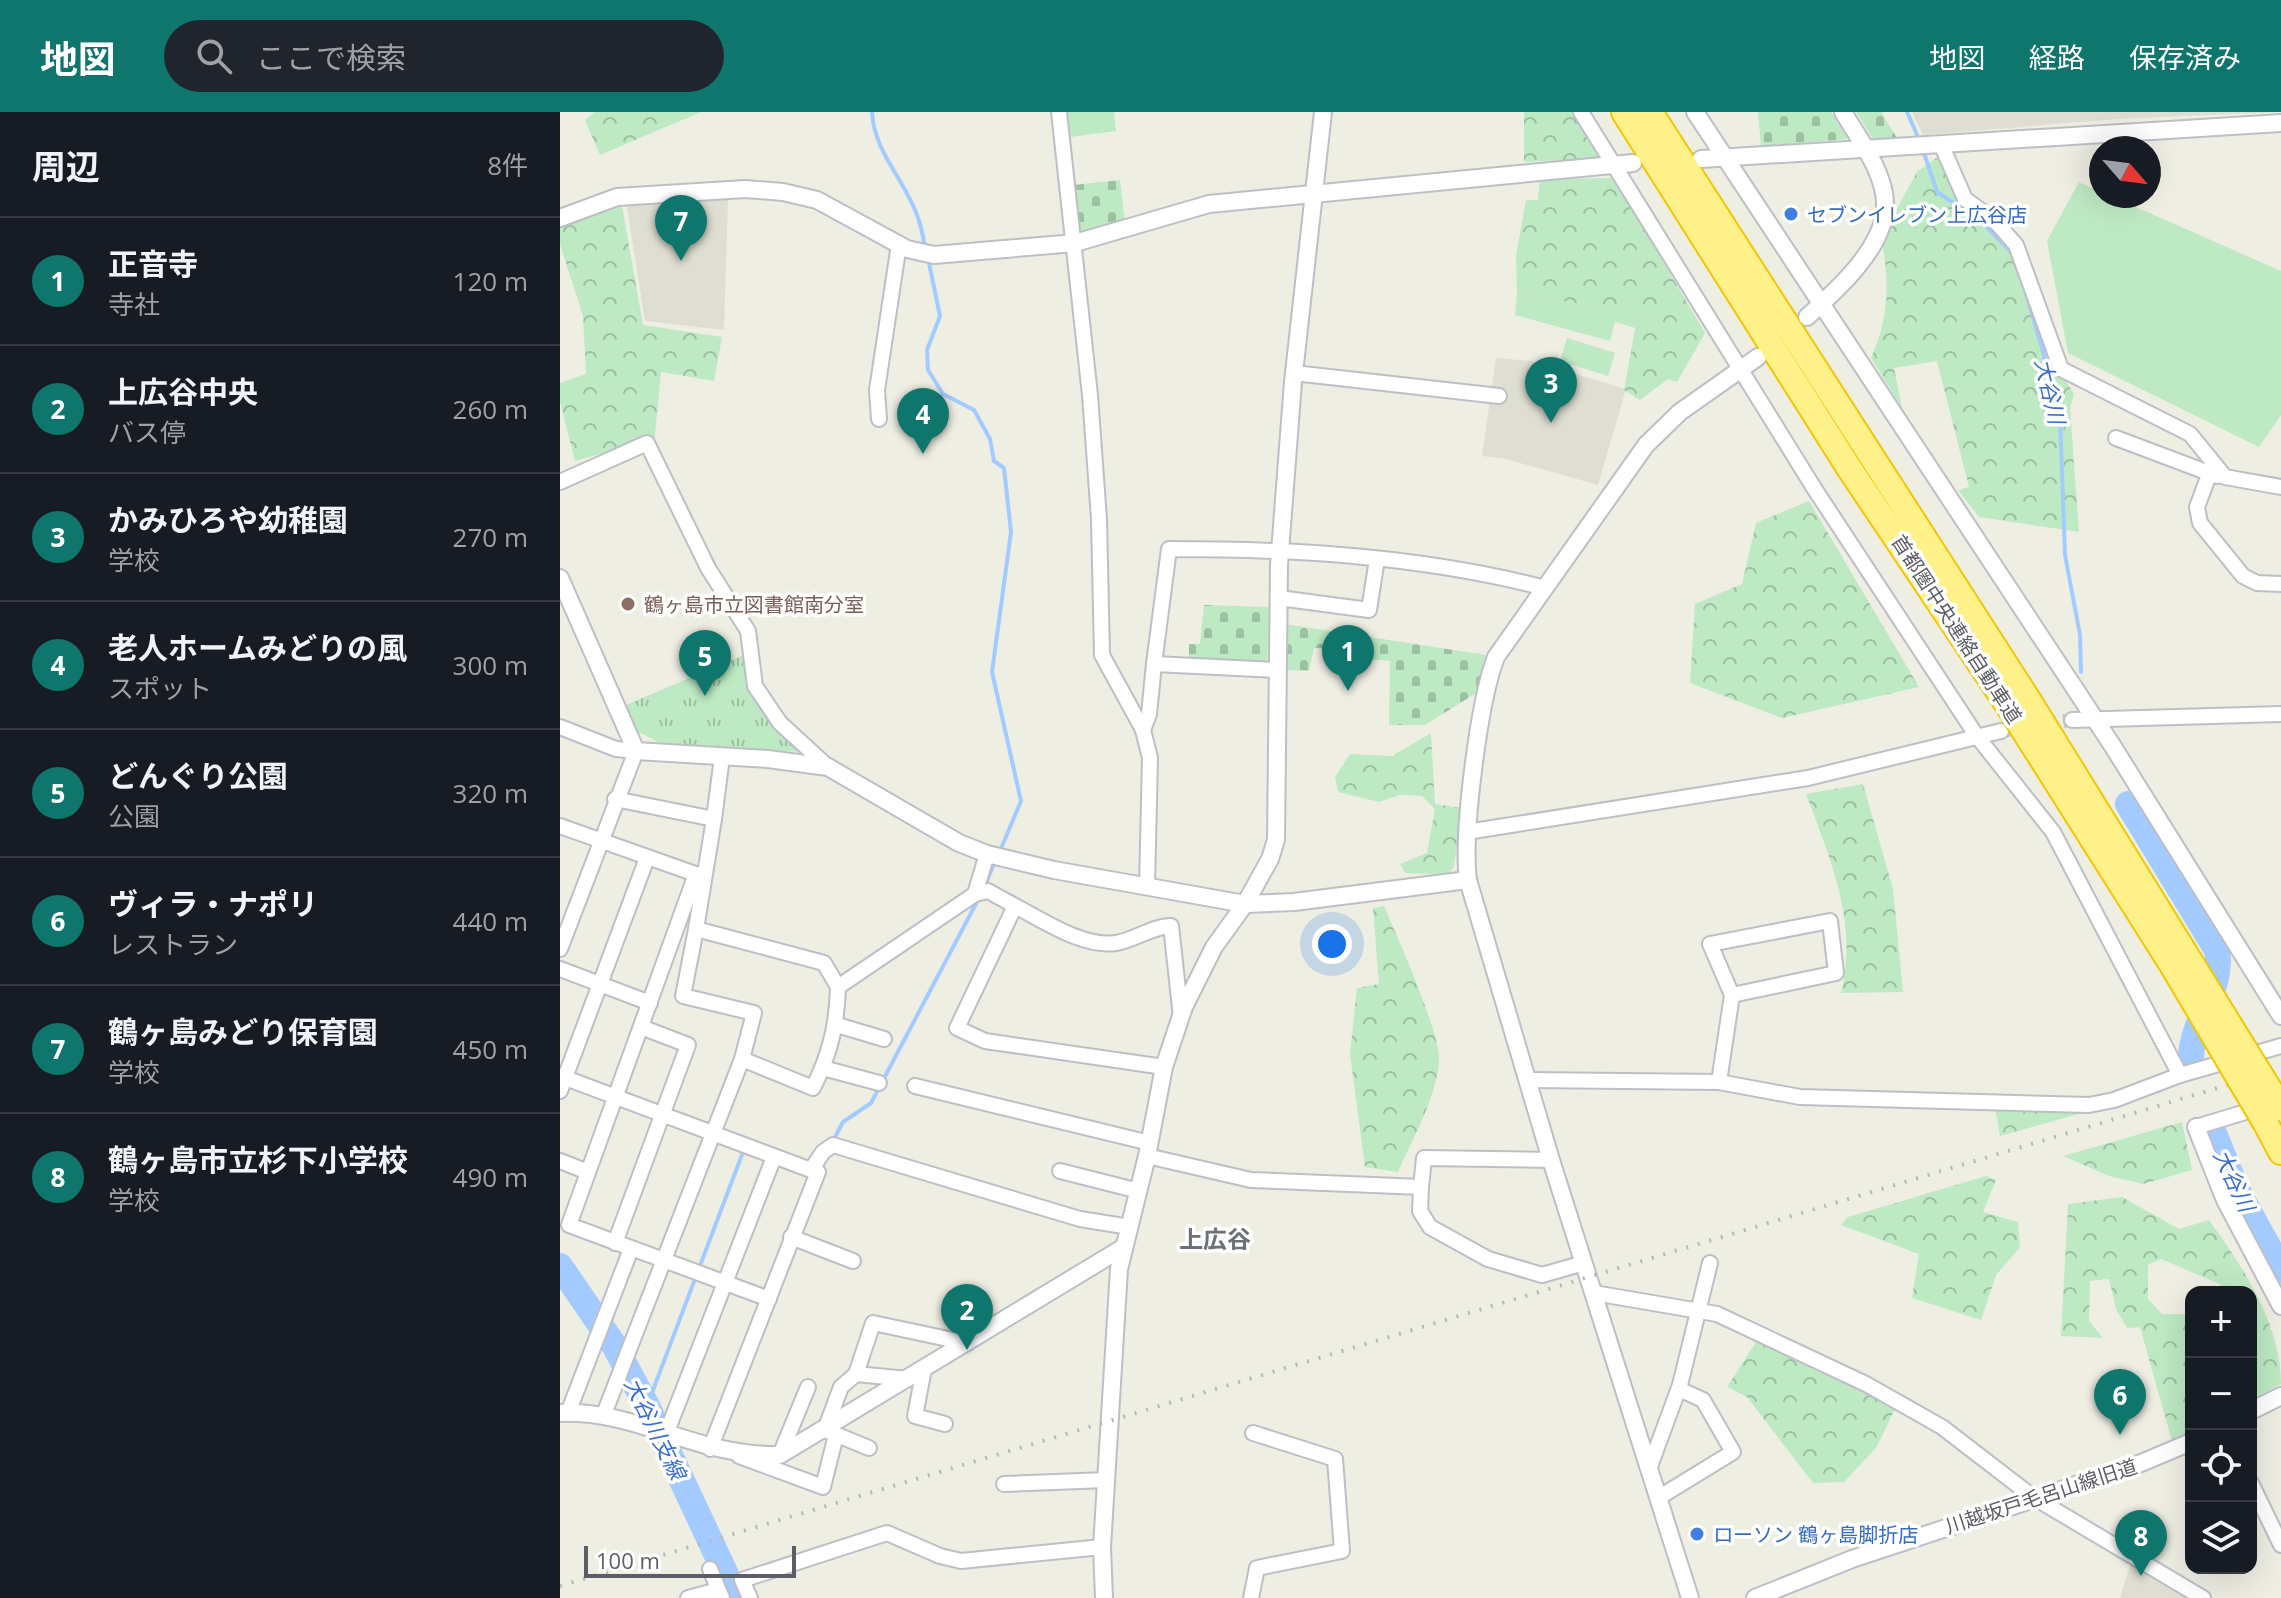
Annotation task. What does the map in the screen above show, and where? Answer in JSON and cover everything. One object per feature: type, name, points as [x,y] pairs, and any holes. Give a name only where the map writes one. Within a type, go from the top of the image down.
[{"type":"highway","name":"首都圏中央連絡自動車道","points":[[1624,112],[1849,468],[2019,704]]},
{"type":"highway","name":"首都圏中央連絡自動車道","points":[[1650,112],[2019,704],[2172,965],[2273,1115],[2281,1152]]},
{"type":"street","points":[[1059,112],[1075,243],[1099,519],[1102,655],[1143,730],[1150,758],[1147,887]]},
{"type":"street","points":[[1104,1598],[1102,1547],[1119,1269],[1139,1191],[1164,1067],[1181,1017],[1209,957],[1245,904],[1270,859],[1276,840],[1280,549],[1294,373],[1323,112]]},
{"type":"street","points":[[1581,112],[1738,371],[1976,735],[2053,832],[2180,1075]]},
{"type":"street","points":[[1695,112],[2093,718],[2281,1016]]},
{"type":"street","points":[[1807,317],[1821,305],[1878,236],[1885,207],[1878,175],[1843,112]]},
{"type":"street","points":[[1701,159],[2281,123]]},
{"type":"street","points":[[1941,144],[1965,199],[1995,221],[2016,245],[2061,369],[2190,434],[2225,477]]},
{"type":"street","points":[[560,218],[617,197],[771,191],[817,200],[899,244],[934,255],[1075,243],[1209,204],[1316,191],[1633,163]]},
{"type":"street","points":[[879,419],[877,390],[899,244]]},
{"type":"street","points":[[1690,1598],[1551,1160],[1468,880],[1467,832],[1489,673],[1503,645],[1646,445],[1680,412],[1758,357]]},
{"type":"street","points":[[1294,373],[1499,396]]},
{"type":"street","points":[[2116,438],[2209,475],[2281,487]]},
{"type":"street","points":[[560,482],[647,443],[708,568],[748,631],[755,686],[780,723],[828,767],[959,843],[987,854],[1245,904],[1294,902],[1468,880]]},
{"type":"street","points":[[2209,475],[2197,507],[2200,523],[2243,576],[2257,583],[2281,584]]},
{"type":"street","points":[[1143,730],[1149,714],[1169,549],[1280,549],[1377,559],[1480,571],[1545,588]]},
{"type":"street","points":[[1279,598],[1369,610],[1377,559]]},
{"type":"street","points":[[560,578],[565,602],[636,751],[615,799],[560,949]]},
{"type":"street","points":[[1154,664],[1278,670]]},
{"type":"street","points":[[2072,720],[2281,714]]},
{"type":"street","points":[[560,727],[616,749],[828,767]]},
{"type":"street","points":[[1467,832],[1808,778],[2001,731]]},
{"type":"street","points":[[722,757],[714,819],[700,876],[569,1225],[769,1299]]},
{"type":"street","points":[[615,799],[714,819]]},
{"type":"street","points":[[560,826],[700,876]]},
{"type":"street","points":[[975,894],[987,854]]},
{"type":"street","points":[[647,858],[562,1082],[615,1096],[818,1172],[710,1449]]},
{"type":"street","points":[[604,1414],[742,1059],[754,1013],[683,996],[696,929],[700,876]]},
{"type":"street","points":[[838,987],[975,894],[988,891],[1066,931],[1099,942],[1115,943],[1171,926],[1181,1017]]},
{"type":"street","points":[[1015,906],[957,1028],[985,1041],[1164,1067]]},
{"type":"street","points":[[1719,1082],[1732,995],[1710,944],[1830,921],[1836,973],[1732,995]]},
{"type":"street","points":[[696,929],[824,963],[838,987],[837,1025],[813,1088],[742,1059]]},
{"type":"street","points":[[560,969],[650,1003]]},
{"type":"street","points":[[837,1025],[884,1039]]},
{"type":"street","points":[[615,1243],[688,1045],[641,1027]]},
{"type":"street","points":[[1528,1080],[1719,1082],[1800,1097],[2089,1105],[2114,1100],[2180,1075],[2281,1046]]},
{"type":"street","points":[[823,1068],[879,1083]]},
{"type":"street","points":[[915,1086],[1251,1180],[1421,1187]]},
{"type":"street","points":[[2281,1101],[2196,1127],[2225,1200],[2281,1306]]},
{"type":"street","points":[[811,1170],[823,1152],[833,1145],[1080,1219],[1130,1227]]},
{"type":"street","points":[[666,1434],[774,1157]]},
{"type":"street","points":[[1551,1160],[1424,1158],[1420,1211],[1430,1227],[1488,1259],[1542,1275],[1584,1263]]},
{"type":"street","points":[[560,1161],[588,1172]]},
{"type":"street","points":[[1060,1171],[1139,1191]]},
{"type":"street","points":[[791,1237],[853,1261]]},
{"type":"street","points":[[729,1453],[780,1455],[830,1432],[908,1379],[1124,1247]]},
{"type":"street","points":[[631,1249],[564,1413],[604,1414],[729,1453],[823,1487],[830,1432],[841,1387],[856,1374],[873,1323],[967,1343]]},
{"type":"street","points":[[1649,1469],[1679,1389],[1710,1263]]},
{"type":"street","points":[[1594,1293],[1717,1314],[1866,1384],[1942,1427],[2033,1497],[2203,1598]]},
{"type":"street","points":[[924,1369],[915,1416],[945,1424]]},
{"type":"street","points":[[856,1374],[908,1379]]},
{"type":"street","points":[[780,1455],[808,1387]]},
{"type":"street","points":[[1658,1498],[1733,1452],[1703,1400],[1679,1389]]},
{"type":"street","points":[[2257,1408],[2277,1398]]},
{"type":"street","points":[[830,1432],[869,1448]]},
{"type":"street","points":[[1251,1598],[1257,1568],[1342,1551],[1335,1459],[1253,1433]]},
{"type":"street","name":"川越坂戸毛呂山線旧道","points":[[1755,1598],[1852,1559],[2134,1466],[2185,1445]]},
{"type":"street","points":[[1004,1484],[1106,1480]]},
{"type":"street","points":[[2257,1495],[2281,1545]]},
{"type":"street","points":[[750,1598],[742,1580],[887,1533],[940,1556],[961,1561],[1102,1547]]},
{"type":"street","points":[[688,1598],[720,1594],[710,1569]]},
{"type":"shaded area","points":[[1912,112],[2281,112],[2118,119],[1923,135]]},
{"type":"shaded area","points":[[728,199],[724,330],[645,321],[626,201]]},
{"type":"shaded area","points":[[1496,358],[1531,361],[1626,389],[1598,485],[1506,459],[1482,456]]},
{"type":"shaded area","points":[[2131,1562],[2195,1598],[2120,1598]]},
{"type":"green space","points":[[595,112],[701,112],[600,155],[585,120]]},
{"type":"green space","points":[[1066,112],[1114,112],[1116,131],[1070,137]]},
{"type":"green space","points":[[1524,112],[1578,112],[1605,158],[1524,162]]},
{"type":"green space","points":[[1758,112],[1831,112],[1848,139],[1761,146]]},
{"type":"green space","points":[[1856,112],[1881,112],[1897,138],[1873,139]]},
{"type":"green space","points":[[1939,156],[1962,205],[2015,253],[2050,356],[2074,394],[2070,409],[2079,532],[1979,517],[1958,490],[1969,487],[1937,361],[1894,368],[1902,408],[1871,358],[1881,329],[1886,299],[1886,269],[1881,238],[1917,172]]},
{"type":"green space","points":[[1614,178],[1705,333],[1677,382],[1668,379],[1640,400],[1624,390],[1638,313],[1517,294],[1516,256],[1526,200],[1538,200],[1540,179]]},
{"type":"green space","points":[[1120,180],[1125,223],[1080,233],[1073,185]]},
{"type":"green space","points":[[2079,182],[2089,187],[2089,208],[2138,208],[2281,271],[2281,415],[2259,447],[2068,353],[2047,241]]},
{"type":"green space","points":[[622,206],[643,325],[722,337],[714,381],[661,372],[654,445],[614,450],[575,461],[560,402],[560,383],[586,374],[583,316],[560,244],[560,228]]},
{"type":"green space","points":[[1517,294],[1638,313],[1635,328],[1615,322],[1610,341],[1515,315]]},
{"type":"green space","points":[[1567,338],[1615,353],[1608,376],[1560,361]]},
{"type":"green space","points":[[1809,501],[1919,687],[1782,718],[1690,683],[1695,604],[1742,584],[1756,523]]},
{"type":"green space","points":[[1204,605],[1269,607],[1267,667],[1189,663],[1189,644],[1200,644]]},
{"type":"green space","points":[[1285,624],[1486,655],[1478,692],[1425,725],[1389,725],[1390,661],[1357,658],[1356,650],[1314,648],[1309,671],[1284,670]]},
{"type":"green space","points":[[748,653],[755,686],[804,752],[664,745],[637,731],[626,705]]},
{"type":"green space","points":[[1431,733],[1435,804],[1462,808],[1454,866],[1449,874],[1405,873],[1400,864],[1427,853],[1435,809],[1422,796],[1400,795],[1379,802],[1338,792],[1335,777],[1350,754],[1392,756]]},
{"type":"green space","points":[[1863,784],[1893,889],[1903,992],[1841,993],[1846,967],[1844,917],[1832,867],[1806,794]]},
{"type":"green space","points":[[1384,906],[1434,1031],[1439,1063],[1428,1105],[1398,1172],[1365,1167],[1350,1054],[1357,988],[1379,984],[1373,908]]},
{"type":"green space","points":[[2158,1085],[2161,1091],[2000,1136],[1995,1105],[2084,1097]]},
{"type":"green space","points":[[2182,1122],[2192,1170],[2143,1184],[2109,1176],[2063,1156]]},
{"type":"green space","points":[[1986,1176],[1996,1180],[1983,1212],[2018,1222],[2020,1247],[1996,1275],[1981,1320],[1912,1298],[1919,1254],[1841,1225],[1848,1217]]},
{"type":"green space","points":[[2122,1197],[2179,1229],[2209,1220],[2252,1286],[2220,1286],[2161,1259],[2148,1265],[2148,1299],[2162,1314],[2185,1314],[2185,1434],[2172,1441],[2140,1327],[2127,1328],[2116,1309],[2109,1279],[2090,1281],[2089,1321],[2103,1338],[2061,1336],[2068,1204]]},
{"type":"green space","points":[[2257,1295],[2275,1340],[2281,1384],[2257,1397]]},
{"type":"green space","points":[[1758,1339],[1871,1393],[1895,1409],[1876,1448],[1844,1482],[1813,1483],[1747,1397],[1727,1387]]},
{"type":"waterway","points":[[872,112],[878,141],[913,205],[926,250]]},
{"type":"waterway","name":"大谷川","points":[[1907,112],[1918,137]]},
{"type":"waterway","name":"大谷川","points":[[1924,153],[1937,192],[1980,220],[2013,254]]},
{"type":"waterway","points":[[928,258],[940,316],[927,350],[928,370],[943,394],[974,410],[990,439],[994,461],[1004,468],[1011,532],[992,672],[1021,801],[1000,851]]},
{"type":"waterway","name":"大谷川","points":[[2026,293],[2044,355],[2046,389],[2060,416],[2065,555],[2080,635],[2081,672]]},
{"type":"waterway","name":"大谷川","points":[[2128,804],[2217,950],[2216,978],[2196,1030],[2191,1058]]},
{"type":"waterway","points":[[984,888],[996,859]]},
{"type":"waterway","points":[[834,1139],[843,1122],[871,1103],[980,896]]},
{"type":"waterway","name":"大谷川","points":[[2213,1131],[2237,1190],[2281,1270]]},
{"type":"waterway","points":[[647,1406],[743,1152]]},
{"type":"waterway","name":"大谷川支線","points":[[560,1266],[614,1345],[647,1406],[737,1598]]},
{"type":"tunnel","points":[[2001,731],[2072,720]]},
{"type":"railway","points":[[560,1586],[2281,1069]]},
{"type":"place","name":"セブンイレブン上広谷店","points":[[1791,214]]},
{"type":"place","name":"鶴ヶ島みどり保育園","points":[[681,261]]},
{"type":"place","name":"かみひろや幼稚園","points":[[1551,423]]},
{"type":"place","name":"老人ホームみどりの風","points":[[923,454]]},
{"type":"place","name":"鶴ヶ島市立図書館南分室","points":[[628,604]]},
{"type":"place","name":"正音寺","points":[[1348,691]]},
{"type":"place","name":"どんぐり公園","points":[[705,696]]},
{"type":"place","name":"上広谷中央","points":[[967,1350]]},
{"type":"place","name":"ヴィラ・ナポリ","points":[[2120,1435]]},
{"type":"place","name":"ローソン 鶴ヶ島脚折店","points":[[1697,1534]]},
{"type":"place","name":"鶴ヶ島市立杉下小学校","points":[[2141,1576]]},
{"type":"district","name":"上広谷","points":[[1215,1238]]}]
